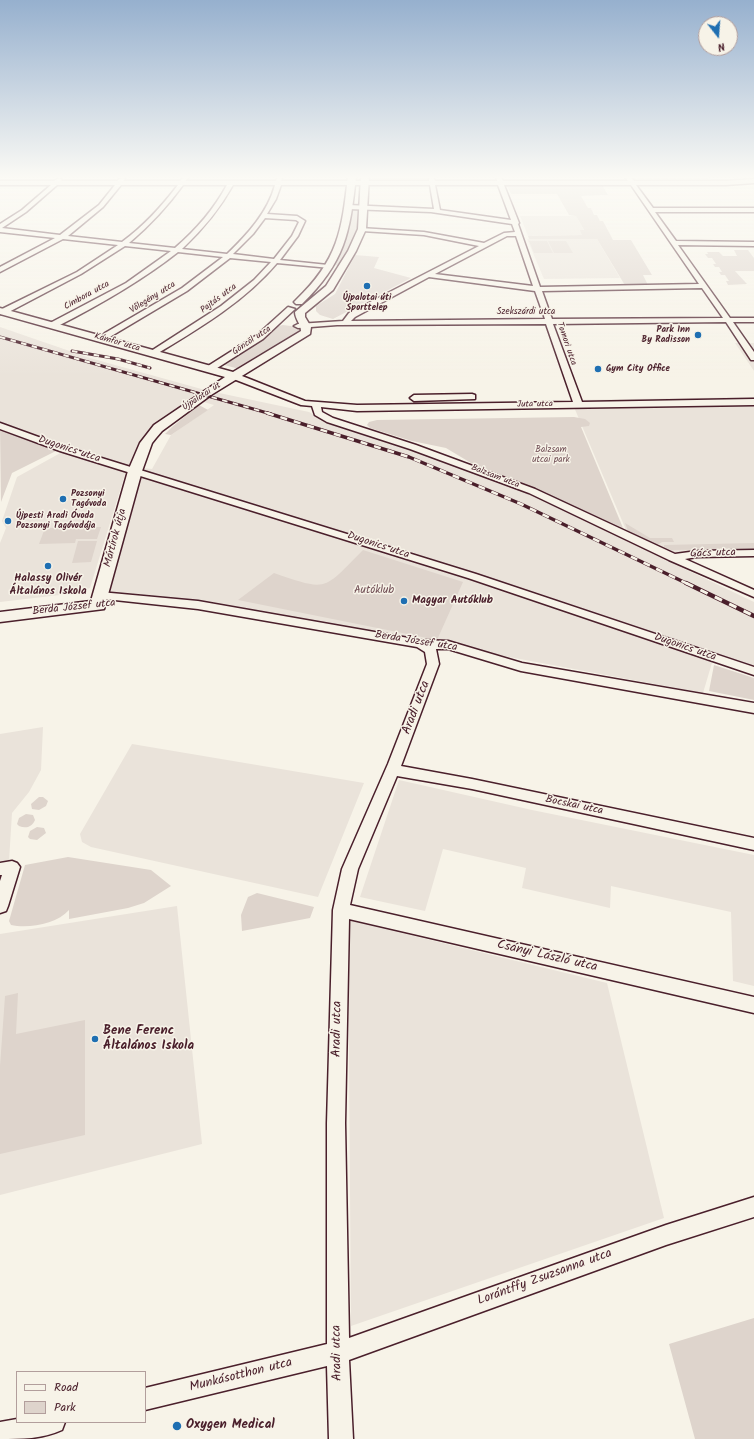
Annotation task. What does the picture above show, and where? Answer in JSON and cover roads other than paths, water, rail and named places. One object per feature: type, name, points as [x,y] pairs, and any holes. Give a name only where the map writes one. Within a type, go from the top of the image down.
[{"type":"street","points":[[0,270],[48,243]]},
{"type":"street","points":[[117,243],[338,269],[342,268]]},
{"type":"street","name":"Cimbora utca","points":[[53,325],[130,283],[185,243]]},
{"type":"street","name":"Vőlegény utca","points":[[102,339],[184,290],[209,272],[240,243]]},
{"type":"street","name":"Pajtás utca","points":[[152,353],[202,323],[231,303],[277,261],[291,243]]},
{"type":"street","name":"Göncöl utca","points":[[211,368],[260,337],[306,295],[328,267],[339,243]]},
{"type":"street","points":[[302,326],[300,312],[330,288],[355,243]]},
{"type":"street","points":[[476,243],[484,245]]},
{"type":"street","points":[[345,323],[352,315],[488,243]]},
{"type":"street","name":"Tomori utca","points":[[521,243],[539,289],[570,396],[578,404]]},
{"type":"street","points":[[676,243],[754,358]]},
{"type":"street","points":[[688,243],[754,244]]},
{"type":"street","points":[[1,311],[83,270],[124,244]]},
{"type":"street","points":[[426,276],[539,289],[704,286]]},
{"type":"street","points":[[290,309],[290,317],[302,326]]},
{"type":"street","name":"Kámfor utca","points":[[1,311],[211,368],[234,376]]},
{"type":"street","name":"Szekszárdi utca","points":[[302,326],[345,323],[754,320]]},
{"type":"street","name":"Újpalotai út","points":[[135,471],[146,443],[158,428],[205,394],[303,335],[306,331],[302,326]]},
{"type":"street","points":[[234,376],[294,399],[316,404]]},
{"type":"street","name":"Juta utca","points":[[414,398],[528,396]]},
{"type":"street","name":"Juta utca","points":[[316,404],[383,408],[754,402]]},
{"type":"street","name":"Balzsam utca","points":[[316,404],[318,413],[330,420],[414,447],[525,488],[673,558],[754,594]]},
{"type":"street","name":"Dugonics utca","points":[[0,426],[135,471],[472,576],[754,671]]},
{"type":"street","name":"Mártírok útja","points":[[99,601],[135,471]]},
{"type":"street","name":"Gács utca","points":[[673,558],[697,554],[754,553]]},
{"type":"street","name":"Berda József utca","points":[[2,612],[99,601],[148,601],[198,605],[420,644],[454,646],[521,667],[754,708]]},
{"type":"street","name":"Aradi utca","points":[[341,1439],[338,1353],[336,1123],[341,910],[355,856],[393,770],[433,664],[431,650],[420,644]]},
{"type":"street","name":"Bocskai utca","points":[[393,770],[472,784],[754,844]]},
{"type":"street","points":[[0,906],[6,868]]},
{"type":"street","name":"Csányi László utca","points":[[341,910],[754,1005]]},
{"type":"street","name":"Lorántffy Zsuzsanna utca","points":[[338,1353],[666,1235],[754,1207]]},
{"type":"street","name":"Munkásotthon utca","points":[[146,1399],[236,1376],[338,1353]]},
{"type":"street","points":[[0,1434],[50,1423]]},
{"type":"railway","points":[[0,337],[271,414]]},
{"type":"railway","points":[[72,351],[118,359],[150,368]]},
{"type":"railway","points":[[267,413],[409,457],[521,504],[688,584]]},
{"type":"railway","points":[[686,583],[754,616]]},
{"type":"place","name":"Újpalotai úti Sporttelep","points":[[367,286]]},
{"type":"place","name":"Park Inn By Radisson","points":[[698,335]]},
{"type":"place","name":"Gym City Office","points":[[598,369]]},
{"type":"place","name":"Pozsonyi Tagóvoda","points":[[63,499]]},
{"type":"place","name":"Újpesti Aradi Óvoda Pozsonyi Tagóvodája","points":[[8,521]]},
{"type":"place","name":"Halassy Olivér Általános Iskola","points":[[48,566]]},
{"type":"place","name":"Magyar Autóklub","points":[[404,601]]},
{"type":"place","name":"Bene Ferenc Általános Iskola","points":[[95,1039]]},
{"type":"place","name":"Oxygen Medical","points":[[177,1426]]},
{"type":"park label","name":"Balzsam utcai park","points":[[551,456]]},
{"type":"park label","name":"Autóklub","points":[[374,591]]}]
